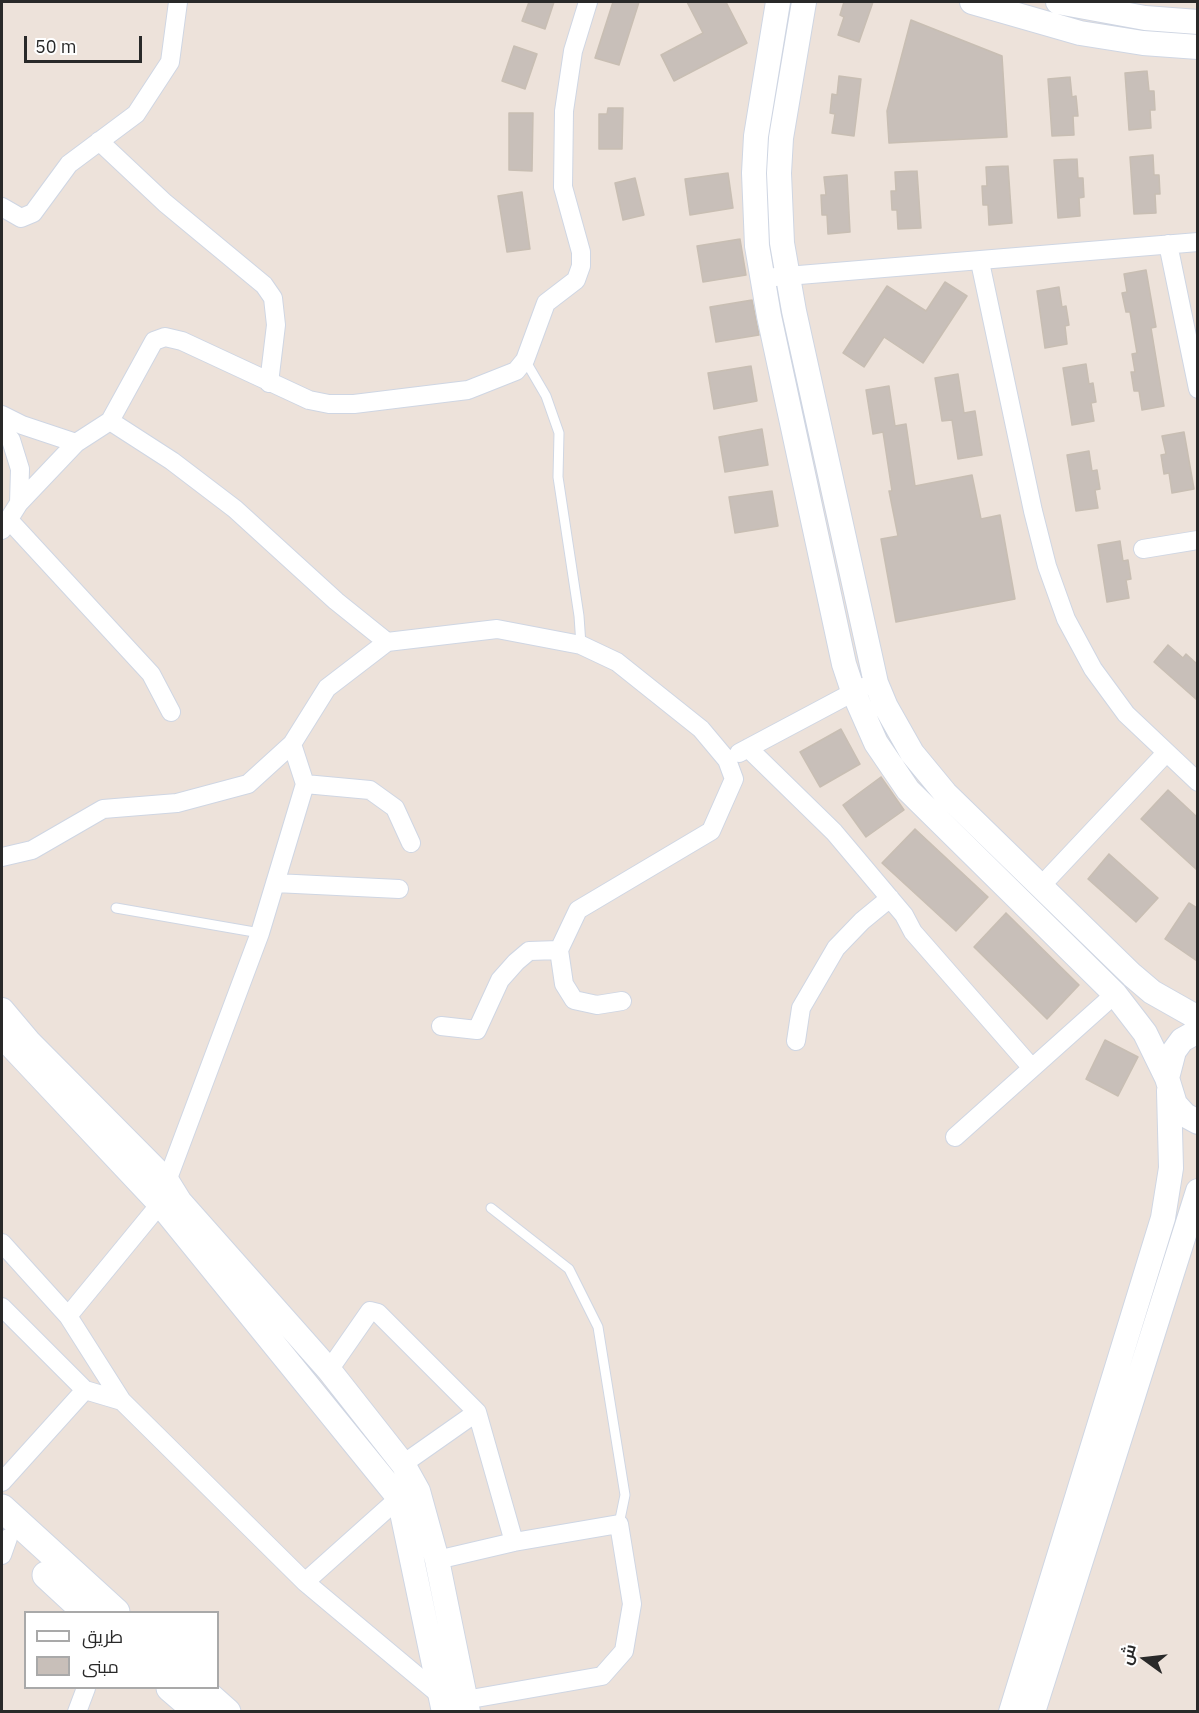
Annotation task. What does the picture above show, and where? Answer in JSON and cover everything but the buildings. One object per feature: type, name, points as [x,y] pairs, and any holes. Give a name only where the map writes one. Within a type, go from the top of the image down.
[{"type":"main road","points":[[2,1508],[115,1611]]},
{"type":"main road","points":[[4,1542],[85,1611]]},
{"type":"main road","points":[[171,1689],[198,1712]]},
{"type":"main road","points":[[201,1689],[227,1712]]},
{"type":"street","points":[[2,207],[21,218],[33,213],[69,164],[136,114],[170,62],[178,2]]},
{"type":"street","points":[[171,712],[151,674],[5,525],[19,503],[75,443],[110,422],[154,341],[165,337],[182,341],[309,400],[354,404],[468,390],[516,371],[525,360],[546,303],[576,280],[581,266],[581,252],[563,187],[564,111],[573,51],[588,2]]},
{"type":"street","points":[[778,2],[761,100],[754,173],[757,246],[844,664],[853,691],[876,743],[908,790],[1115,994],[1145,1034],[1180,1109],[1197,1122]]},
{"type":"street","points":[[804,2],[781,138],[779,208],[786,275],[876,683],[898,731],[928,774],[1040,887],[1132,975],[1152,992],[1197,1018]]},
{"type":"street","points":[[972,2],[1080,33],[1143,44],[1197,47]]},
{"type":"street","points":[[1058,2],[1146,18],[1197,22]]},
{"type":"street","points":[[99,141],[165,203],[264,285],[273,298],[276,325],[269,382]]},
{"type":"street","points":[[762,278],[981,262],[1197,242]]},
{"type":"street","points":[[1168,244],[1197,390]]},
{"type":"street","points":[[981,262],[1033,511],[1047,566],[1066,619],[1093,669],[1126,714],[1197,782]]},
{"type":"street","points":[[2,415],[22,425],[75,443]]},
{"type":"street","points":[[110,422],[172,461],[235,509],[336,601],[387,642]]},
{"type":"street","points":[[2,429],[11,440],[20,469],[19,503]]},
{"type":"street","points":[[1143,549],[1197,540]]},
{"type":"street","points":[[2,857],[32,850],[103,809],[177,804],[248,784],[292,744],[327,688],[387,642],[497,629],[581,645],[617,662],[669,701],[701,729],[727,760],[734,778],[711,831],[578,910],[559,950],[564,984],[574,1000],[597,1005],[622,1001]]},
{"type":"street","points":[[727,760],[853,691],[876,683]]},
{"type":"street","points":[[167,1181],[260,933],[305,784],[292,744]]},
{"type":"street","points":[[748,748],[834,832],[890,898],[913,932],[1032,1068]]},
{"type":"street","points":[[1040,887],[1166,753]]},
{"type":"street","points":[[305,784],[370,789],[395,808],[411,843]]},
{"type":"street","points":[[275,883],[399,889]]},
{"type":"street","points":[[1013,894],[1026,886],[1040,887]]},
{"type":"street","points":[[1034,914],[1043,902],[1040,887]]},
{"type":"street","points":[[796,1041],[801,1008],[836,948],[862,921],[890,898]]},
{"type":"street","points":[[441,1026],[477,1030],[500,980],[516,962],[529,951],[559,950]]},
{"type":"street","points":[[955,1137],[1115,994]]},
{"type":"street","points":[[2,1010],[29,1042],[167,1181],[180,1202],[328,1370],[403,1464],[418,1491],[437,1560],[459,1667],[450,1698]]},
{"type":"street","points":[[1033,1712],[1069,1562],[1163,1218],[1171,1168],[1168,1085],[1173,1051],[1182,1040],[1197,1030]]},
{"type":"street","points":[[2,1036],[160,1204],[399,1498],[450,1698]]},
{"type":"street","points":[[1011,1712],[1069,1562],[1197,1191]]},
{"type":"street","points":[[68,1317],[160,1204]]},
{"type":"street","points":[[2,1243],[68,1317],[122,1401],[305,1582],[450,1698],[602,1677],[624,1651],[632,1604],[619,1524],[514,1542],[437,1560]]},
{"type":"street","points":[[2,1307],[85,1390],[122,1401]]},
{"type":"street","points":[[328,1370],[370,1311],[378,1313],[477,1412],[514,1542]]},
{"type":"street","points":[[2,1482],[85,1390]]},
{"type":"street","points":[[403,1464],[477,1412]]},
{"type":"street","points":[[305,1582],[399,1498]]},
{"type":"street","points":[[450,1698],[459,1667]]},
{"type":"street","points":[[77,1712],[86,1689]]},
{"type":"lane","points":[[525,360],[546,396],[559,433],[558,477],[579,616],[581,645]]},
{"type":"lane","points":[[116,908],[260,933]]},
{"type":"lane","points":[[491,1208],[569,1269],[598,1327],[625,1494],[619,1524]]}]
